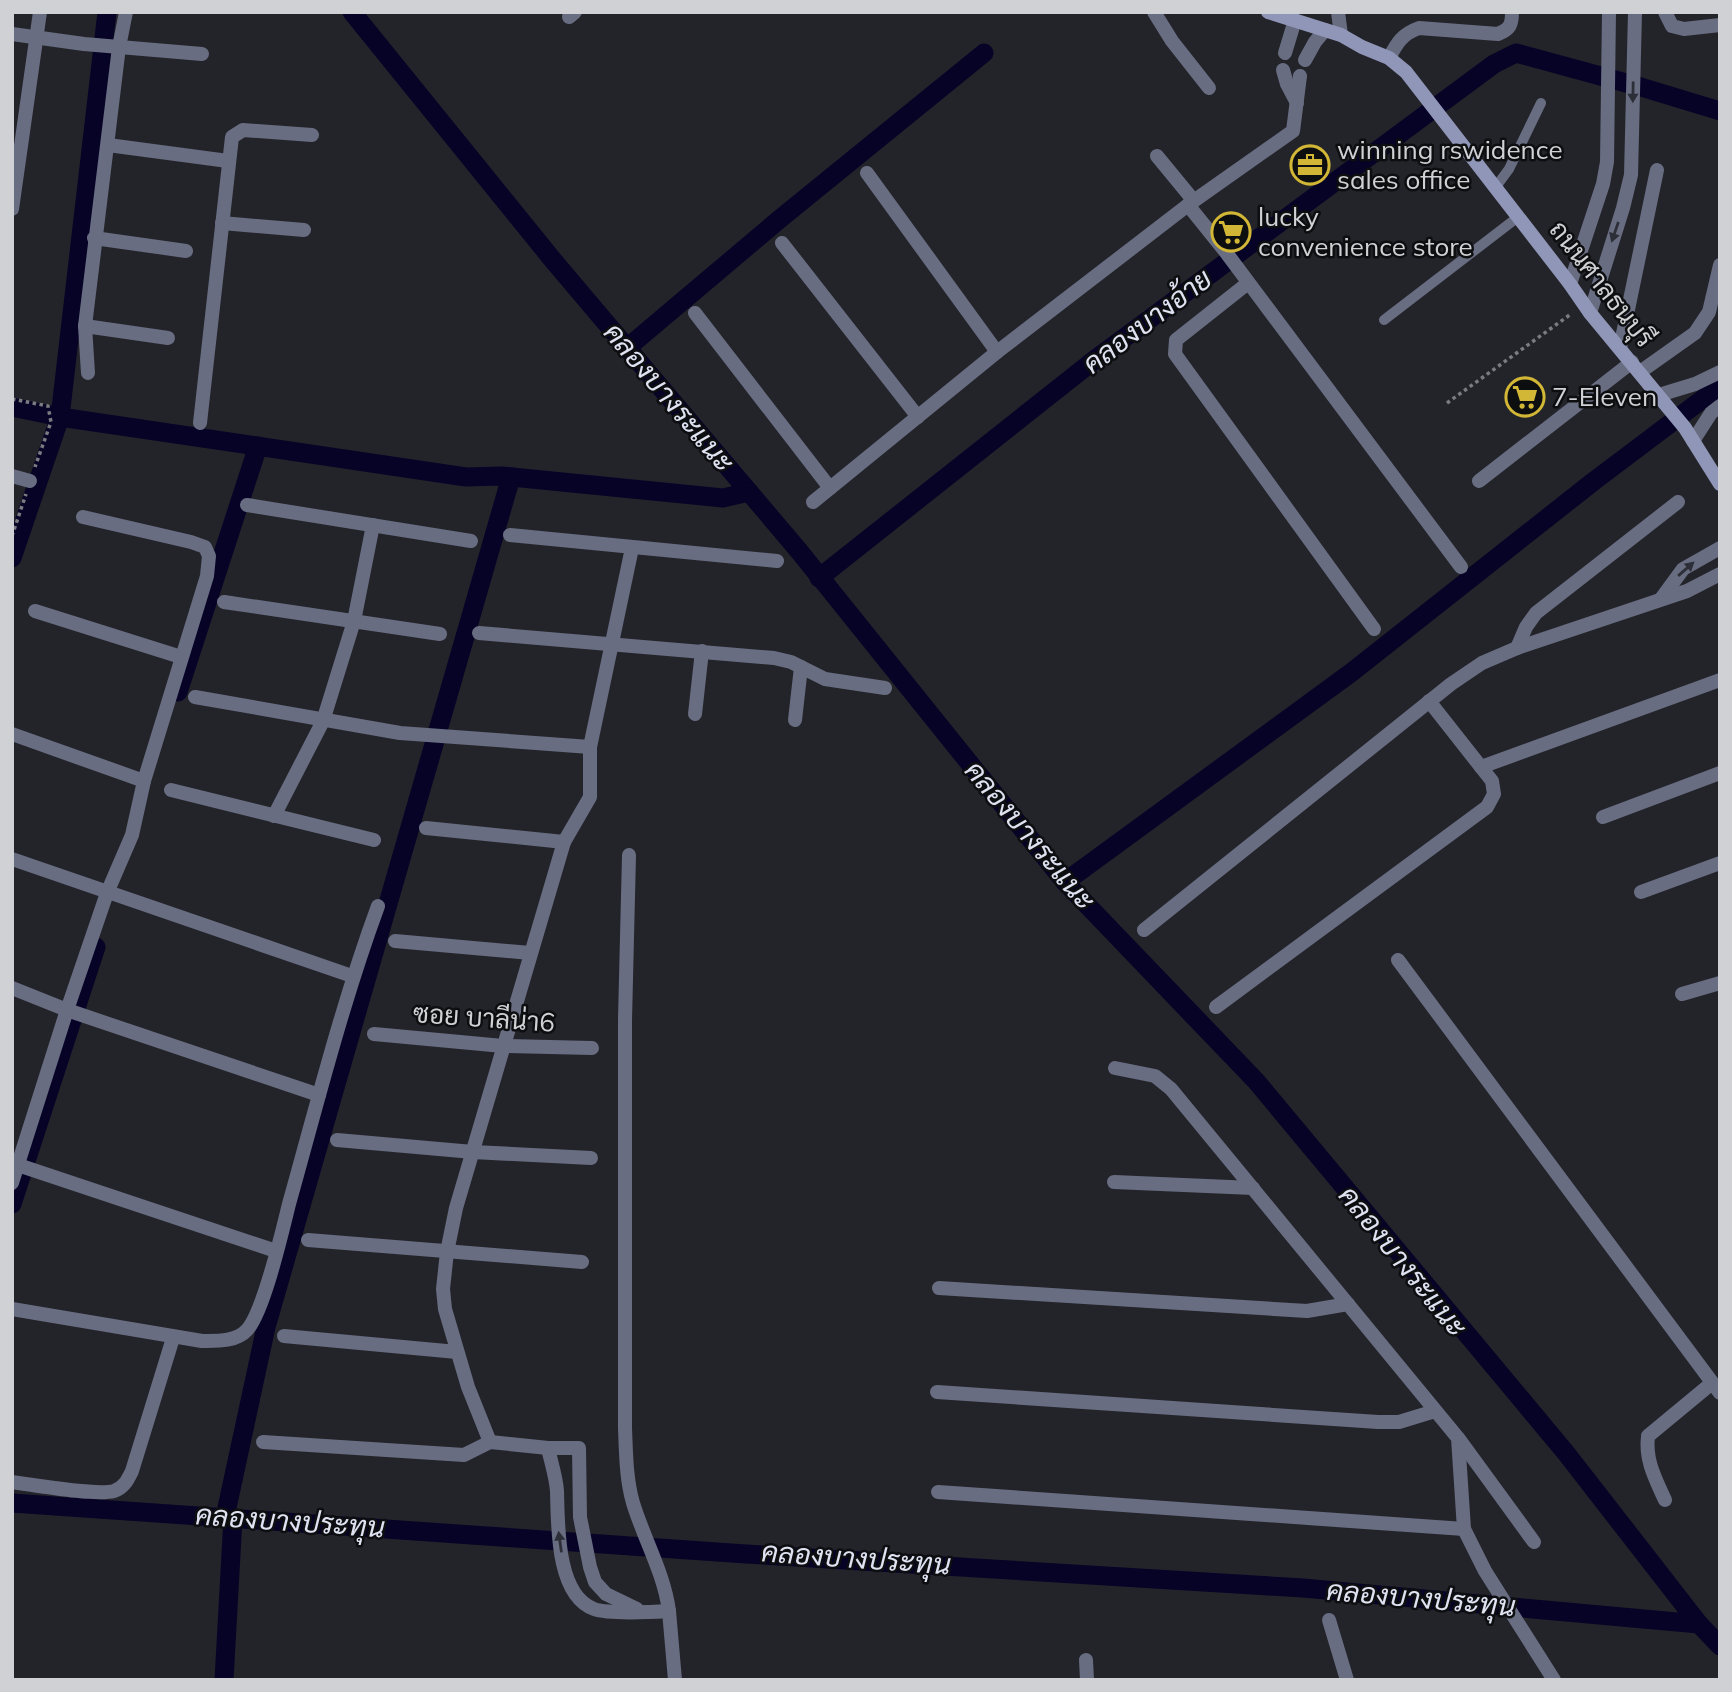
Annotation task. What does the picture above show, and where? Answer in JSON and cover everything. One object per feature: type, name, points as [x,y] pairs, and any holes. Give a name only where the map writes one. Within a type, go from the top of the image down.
[{"type":"street","points":[[12,209],[18,122],[37,38],[40,12]]},
{"type":"street","points":[[88,373],[85,326],[94,238],[108,145],[112,46],[125,12]]},
{"type":"street","points":[[1154,12],[1172,41],[1209,88]]},
{"type":"street","points":[[1338,12],[1341,35]]},
{"type":"street","points":[[1389,58],[1398,39],[1419,28],[1498,34],[1508,30],[1512,24],[1512,12]]},
{"type":"street","points":[[1665,12],[1672,26],[1684,29],[1720,25]]},
{"type":"street","name":"ถนนศาลธนบุรี","points":[[1273,13],[1341,35],[1389,58],[1406,72],[1587,309],[1685,428],[1720,484]]},
{"type":"street","points":[[1570,284],[1603,184],[1607,162],[1609,17]]},
{"type":"street","points":[[1587,309],[1623,208],[1632,166],[1635,18]]},
{"type":"street","points":[[1285,53],[1294,20]]},
{"type":"street","points":[[1305,60],[1325,30]]},
{"type":"street","points":[[12,34],[84,44],[202,54]]},
{"type":"street","points":[[1283,70],[1297,103]]},
{"type":"street","points":[[813,502],[998,352],[1191,203],[1293,131],[1300,76]]},
{"type":"street","points":[[200,423],[232,137],[243,130],[312,135]]},
{"type":"street","points":[[108,145],[228,161]]},
{"type":"street","points":[[1157,156],[1248,283],[1461,567]]},
{"type":"street","points":[[1620,348],[1657,170]]},
{"type":"street","points":[[867,173],[998,352]]},
{"type":"street","points":[[1603,184],[1627,191]]},
{"type":"street","points":[[222,223],[304,230]]},
{"type":"street","points":[[94,238],[186,251]]},
{"type":"street","points":[[782,243],[918,417]]},
{"type":"street","points":[[1479,481],[1636,367],[1695,333],[1709,312],[1720,265]]},
{"type":"street","points":[[1248,283],[1176,340],[1175,354],[1374,629]]},
{"type":"street","points":[[695,313],[830,488]]},
{"type":"street","points":[[85,326],[168,338]]},
{"type":"street","points":[[1659,395],[1695,384],[1720,372]]},
{"type":"street","points":[[1693,441],[1711,414],[1720,406]]},
{"type":"street","points":[[12,475],[30,481]]},
{"type":"street","points":[[1517,648],[1526,627],[1536,613],[1678,502]]},
{"type":"street","points":[[247,505],[471,541]]},
{"type":"street","points":[[12,1183],[15,1164],[66,1010],[107,893],[132,835],[144,780],[207,576],[209,556],[205,547],[83,517]]},
{"type":"street","points":[[274,816],[323,721],[353,623],[373,525]]},
{"type":"street","points":[[510,535],[777,561]]},
{"type":"street","points":[[490,1442],[468,1387],[444,1300],[447,1252],[456,1208],[564,842],[590,797],[590,747],[632,548]]},
{"type":"street","points":[[1661,599],[1683,569],[1720,548]]},
{"type":"street","points":[[1144,930],[1429,701],[1482,663],[1517,648],[1687,592],[1720,574]]},
{"type":"street","points":[[224,602],[440,634]]},
{"type":"street","points":[[35,611],[181,657]]},
{"type":"street","points":[[479,633],[774,658],[838,682],[885,688]]},
{"type":"street","points":[[695,714],[702,651]]},
{"type":"street","points":[[795,720],[801,667]]},
{"type":"street","points":[[1482,766],[1720,680]]},
{"type":"street","points":[[195,697],[400,733],[590,747]]},
{"type":"street","points":[[1216,1007],[1487,807],[1494,794],[1492,781],[1429,701]]},
{"type":"street","points":[[12,734],[144,780]]},
{"type":"street","points":[[1603,817],[1720,773]]},
{"type":"street","points":[[171,790],[374,840]]},
{"type":"street","points":[[426,828],[564,842]]},
{"type":"street","points":[[629,855],[625,1020],[627,1464],[632,1500],[666,1590],[675,1680]]},
{"type":"street","points":[[12,859],[352,976]]},
{"type":"street","points":[[1641,892],[1720,863]]},
{"type":"street","points":[[12,1309],[202,1341],[227,1341],[245,1333],[254,1320],[276,1251],[352,976],[378,906]]},
{"type":"street","points":[[395,941],[530,953]]},
{"type":"street","points":[[1398,960],[1716,1388],[1648,1436],[1646,1452],[1665,1500]]},
{"type":"street","points":[[1682,995],[1720,983]]},
{"type":"street","points":[[12,988],[66,1010],[319,1095]]},
{"type":"street","name":"ซอย บาลีน่า6","points":[[374,1034],[503,1046],[592,1048]]},
{"type":"street","points":[[1115,1068],[1162,1080],[1458,1438],[1534,1542]]},
{"type":"street","points":[[337,1140],[473,1152],[591,1158]]},
{"type":"street","points":[[15,1164],[276,1251]]},
{"type":"street","points":[[1114,1182],[1253,1188]]},
{"type":"street","points":[[308,1240],[582,1262]]},
{"type":"street","points":[[939,1288],[1307,1311],[1348,1304]]},
{"type":"street","points":[[284,1336],[457,1352]]},
{"type":"street","points":[[12,1482],[100,1492],[115,1490],[125,1483],[132,1471],[173,1338]]},
{"type":"street","points":[[937,1392],[1378,1422],[1399,1422],[1435,1411]]},
{"type":"street","points":[[1458,1438],[1464,1529],[1485,1571],[1554,1680]]},
{"type":"street","points":[[263,1442],[464,1455],[490,1442],[579,1448],[580,1517],[595,1583],[606,1594],[646,1613]]},
{"type":"street","points":[[548,1448],[557,1488],[556,1515],[564,1568],[575,1595],[594,1609],[646,1613],[670,1611]]},
{"type":"street","points":[[557,1488],[580,1489]]},
{"type":"street","points":[[938,1492],[1464,1529]]},
{"type":"street","points":[[1329,1620],[1347,1680]]},
{"type":"street","points":[[1086,1660],[1087,1680]]},
{"type":"lane","points":[[1495,188],[1519,150],[1541,103]]},
{"type":"lane","points":[[1384,320],[1518,217]]},
{"type":"path","points":[[1447,403],[1587,309]]},
{"type":"path","points":[[12,399],[48,406],[51,422],[12,536]]},
{"type":"waterway","points":[[12,558],[60,417],[107,12]]},
{"type":"waterway","name":"คลองบางระแนะ","points":[[352,12],[552,259],[799,551],[1065,882],[1256,1081],[1566,1453],[1699,1624],[1720,1646]]},
{"type":"waterway","points":[[627,348],[781,218],[984,53]]},
{"type":"waterway","name":"คลองบางอ้าย","points":[[819,578],[1093,361],[1494,64],[1516,53],[1720,111]]},
{"type":"waterway","points":[[1065,882],[1352,672],[1594,481],[1720,386]]},
{"type":"waterway","points":[[12,407],[60,417],[466,477],[502,476],[723,498],[749,492]]},
{"type":"waterway","points":[[178,692],[258,446]]},
{"type":"waterway","points":[[225,1517],[266,1327],[511,477]]},
{"type":"waterway","points":[[12,1204],[96,947]]},
{"type":"waterway","name":"คลองบางประทุน","points":[[12,1503],[746,1554],[1303,1588],[1699,1624]]},
{"type":"waterway","points":[[224,1680],[233,1518]]},
{"type":"place","name":"winning rswidence sales office","points":[[1310,165]]},
{"type":"place","name":"lucky convenience store","points":[[1231,232]]},
{"type":"place","name":"7-Eleven","points":[[1525,397]]}]
